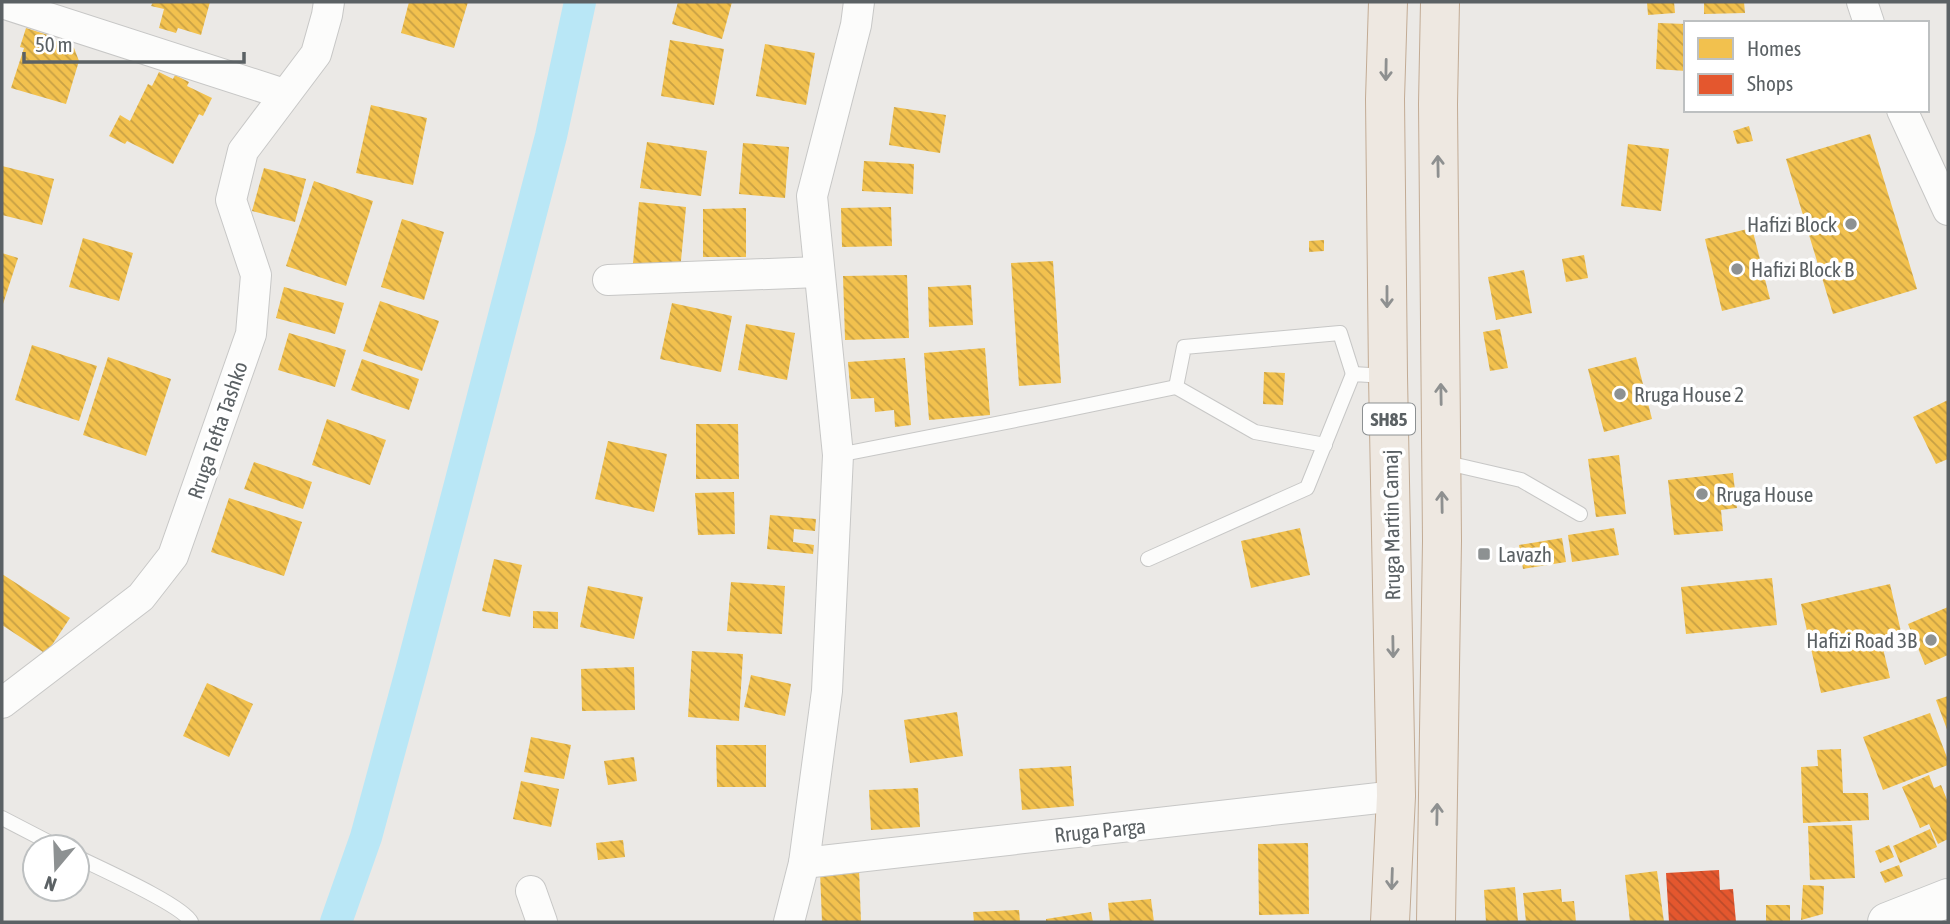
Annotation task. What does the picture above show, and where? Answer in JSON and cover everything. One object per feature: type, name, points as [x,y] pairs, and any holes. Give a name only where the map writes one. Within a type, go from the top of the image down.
[{"type":"highway","name":"Rruga Martin Camaj","points":[[1388,2],[1371,375],[1396,796],[1390,922]]},
{"type":"highway","name":"SH85","points":[[1436,922],[1442,541],[1438,104],[1440,2]]},
{"type":"main road","points":[[1896,920],[1948,898]]},
{"type":"street","name":"Rruga Tefta Tashko","points":[[2,703],[141,597],[173,556],[251,334],[256,275],[231,200],[243,151],[316,54],[329,2]]},
{"type":"street","points":[[789,922],[804,863],[827,691],[838,456],[812,196],[856,25],[859,2]]},
{"type":"street","points":[[1862,2],[1868,21]]},
{"type":"street","points":[[2,3],[284,94]]},
{"type":"street","points":[[1903,112],[1948,210]]},
{"type":"street","points":[[608,279],[819,272]]},
{"type":"street","name":"Rruga Parga","points":[[804,863],[1396,796]]},
{"type":"street","points":[[531,891],[542,922]]},
{"type":"lane","points":[[1148,559],[1307,488],[1325,445],[1371,375],[1340,333],[1184,347],[1176,387]]},
{"type":"lane","points":[[838,456],[1176,387],[1255,432],[1325,445]]},
{"type":"lane","points":[[1441,462],[1521,480],[1580,514]]},
{"type":"lane","points":[[2,818],[31,833]]},
{"type":"lane","points":[[91,864],[171,905],[188,916],[191,922]]},
{"type":"building: Homes","points":[[153,2],[210,2],[201,35],[178,28],[176,33],[159,28],[164,9],[151,6]]},
{"type":"building: Homes","points":[[409,2],[468,2],[454,48],[401,33]]},
{"type":"building: Homes","points":[[678,2],[732,2],[722,39],[672,24]]},
{"type":"building: Homes","points":[[1647,2],[1674,2],[1675,13],[1648,15]]},
{"type":"building: Homes","points":[[1704,2],[1744,2],[1745,13],[1704,14]]},
{"type":"building: Homes","points":[[1658,23],[1684,24],[1684,71],[1656,69]]},
{"type":"building: Homes","points":[[26,28],[48,35],[44,47],[57,41],[66,42],[74,48],[79,61],[66,104],[11,88],[24,48],[20,47]]},
{"type":"building: Homes","points":[[670,40],[724,49],[714,105],[661,96]]},
{"type":"building: Homes","points":[[765,44],[815,53],[806,105],[756,96]]},
{"type":"building: Homes","points":[[159,72],[173,79],[175,75],[189,82],[187,86],[212,98],[203,116],[199,114],[173,164],[127,141],[125,144],[109,136],[120,115],[130,121],[148,84],[152,86]]},
{"type":"building: Homes","points":[[371,105],[427,118],[413,185],[356,173]]},
{"type":"building: Homes","points":[[894,107],[946,115],[940,153],[889,145]]},
{"type":"building: Homes","points":[[1749,126],[1753,141],[1737,144],[1733,131]]},
{"type":"building: Homes","name":"Hafizi Block","points":[[1870,134],[1917,289],[1833,314],[1786,159]]},
{"type":"building: Homes","points":[[647,142],[707,151],[701,196],[640,188]]},
{"type":"building: Homes","points":[[743,143],[789,147],[785,198],[739,194]]},
{"type":"building: Homes","points":[[1628,144],[1669,149],[1661,211],[1621,206]]},
{"type":"building: Homes","points":[[864,161],[914,164],[913,194],[862,191]]},
{"type":"building: Homes","points":[[2,166],[54,179],[42,225],[2,215]]},
{"type":"building: Homes","points":[[264,168],[306,179],[295,222],[252,211]]},
{"type":"building: Homes","points":[[314,181],[373,201],[346,286],[286,266]]},
{"type":"building: Homes","points":[[639,202],[686,207],[680,271],[633,263]]},
{"type":"building: Homes","points":[[891,207],[892,246],[842,247],[841,208]]},
{"type":"building: Homes","points":[[746,208],[746,257],[703,257],[703,209]]},
{"type":"building: Homes","points":[[402,219],[444,232],[424,300],[381,287]]},
{"type":"building: Homes","name":"Hafizi Block B","points":[[1752,228],[1770,299],[1722,311],[1705,239]]},
{"type":"building: Homes","points":[[83,238],[133,253],[119,301],[69,287]]},
{"type":"building: Homes","points":[[1324,240],[1324,251],[1309,252],[1309,241]]},
{"type":"building: Homes","points":[[2,253],[18,258],[2,307]]},
{"type":"building: Homes","points":[[1584,255],[1588,278],[1566,282],[1562,259]]},
{"type":"building: Homes","points":[[1053,261],[1061,383],[1019,386],[1011,263]]},
{"type":"building: Homes","points":[[1524,270],[1532,313],[1496,320],[1488,277]]},
{"type":"building: Homes","points":[[907,275],[909,338],[845,340],[843,276]]},
{"type":"building: Homes","points":[[971,285],[973,325],[929,327],[928,287]]},
{"type":"building: Homes","points":[[284,287],[344,303],[335,334],[276,318]]},
{"type":"building: Homes","points":[[380,301],[439,321],[422,371],[363,351]]},
{"type":"building: Homes","points":[[672,303],[732,316],[721,372],[660,359]]},
{"type":"building: Homes","points":[[746,324],[795,333],[787,380],[738,370]]},
{"type":"building: Homes","points":[[1500,329],[1508,368],[1490,371],[1483,332]]},
{"type":"building: Homes","points":[[289,333],[346,350],[335,387],[278,370]]},
{"type":"building: Homes","points":[[32,345],[97,366],[79,421],[15,400]]},
{"type":"building: Homes","points":[[985,348],[990,415],[929,420],[924,353]]},
{"type":"building: Homes","points":[[108,357],[171,379],[146,456],[83,435]]},
{"type":"building: Homes","name":"Rruga House 2","points":[[1636,357],[1652,419],[1604,432],[1588,369]]},
{"type":"building: Homes","points":[[905,358],[911,425],[895,427],[894,410],[875,412],[874,398],[851,399],[848,362]]},
{"type":"building: Homes","points":[[362,359],[419,379],[409,410],[351,390]]},
{"type":"building: Homes","points":[[1264,372],[1285,373],[1283,405],[1263,404]]},
{"type":"building: Homes","points":[[1948,400],[1948,459],[1936,464],[1913,417]]},
{"type":"building: Homes","points":[[327,419],[386,440],[370,485],[312,465]]},
{"type":"building: Homes","points":[[696,424],[738,424],[739,479],[696,479]]},
{"type":"building: Homes","points":[[608,441],[667,454],[654,512],[595,499]]},
{"type":"building: Homes","points":[[1619,455],[1626,514],[1596,517],[1588,459]]},
{"type":"building: Homes","points":[[254,462],[312,482],[303,509],[244,489]]},
{"type":"building: Homes","name":"Rruga House","points":[[1733,473],[1737,508],[1721,510],[1723,531],[1674,535],[1668,480]]},
{"type":"building: Homes","points":[[734,492],[735,534],[698,535],[695,493]]},
{"type":"building: Homes","points":[[229,498],[302,522],[284,576],[211,552]]},
{"type":"building: Homes","points":[[770,515],[816,519],[815,531],[794,529],[793,542],[814,545],[813,554],[767,549]]},
{"type":"building: Homes","points":[[1300,528],[1310,575],[1251,588],[1241,541]]},
{"type":"building: Homes","points":[[1614,528],[1619,555],[1572,562],[1568,535]]},
{"type":"building: Homes","points":[[1562,538],[1566,562],[1523,569],[1519,545]]},
{"type":"building: Homes","points":[[494,559],[522,565],[510,617],[482,611]]},
{"type":"building: Homes","points":[[2,574],[70,618],[46,654],[2,625]]},
{"type":"building: Homes","points":[[1772,578],[1777,625],[1686,634],[1681,587]]},
{"type":"building: Homes","points":[[731,582],[785,586],[782,634],[727,631]]},
{"type":"building: Homes","points":[[1890,584],[1902,636],[1881,640],[1890,678],[1821,693],[1801,604]]},
{"type":"building: Homes","points":[[588,586],[643,597],[634,639],[580,627]]},
{"type":"building: Homes","name":"Hafizi Road 3B","points":[[1948,607],[1948,655],[1925,665],[1908,624]]},
{"type":"building: Homes","points":[[533,611],[558,612],[558,629],[533,628]]},
{"type":"building: Homes","points":[[692,651],[743,654],[739,721],[688,717]]},
{"type":"building: Homes","points":[[634,667],[635,710],[582,711],[581,669]]},
{"type":"building: Homes","points":[[751,675],[791,684],[785,716],[744,707]]},
{"type":"building: Homes","points":[[207,683],[253,704],[229,757],[183,736]]},
{"type":"building: Homes","points":[[1948,696],[1948,732],[1936,700]]},
{"type":"building: Homes","points":[[957,712],[963,756],[910,763],[904,720]]},
{"type":"building: Homes","points":[[1930,713],[1948,765],[1883,790],[1863,737]]},
{"type":"building: Homes","points":[[531,737],[571,745],[564,779],[524,772]]},
{"type":"building: Homes","points":[[716,745],[766,745],[766,787],[717,787]]},
{"type":"building: Homes","points":[[1841,749],[1843,793],[1868,793],[1869,820],[1803,823],[1801,767],[1818,766],[1817,750]]},
{"type":"building: Homes","points":[[634,757],[637,781],[608,785],[604,761]]},
{"type":"building: Homes","points":[[1071,766],[1074,806],[1022,810],[1019,769]]},
{"type":"building: Homes","points":[[1929,775],[1934,788],[1941,785],[1948,802],[1948,839],[1938,844],[1929,824],[1920,828],[1902,787]]},
{"type":"building: Homes","points":[[521,781],[559,789],[551,827],[513,819]]},
{"type":"building: Homes","points":[[918,788],[920,827],[871,830],[869,790]]},
{"type":"building: Homes","points":[[1852,825],[1855,878],[1810,880],[1808,826]]},
{"type":"building: Homes","points":[[1930,829],[1937,847],[1900,863],[1893,846]]},
{"type":"building: Homes","points":[[623,840],[625,857],[598,860],[596,843]]},
{"type":"building: Homes","points":[[1308,843],[1309,914],[1259,915],[1258,844]]},
{"type":"building: Homes","points":[[1889,845],[1894,857],[1880,863],[1875,851]]},
{"type":"building: Homes","points":[[1899,865],[1903,876],[1885,883],[1880,872]]},
{"type":"building: Homes","points":[[859,869],[861,922],[822,922],[820,871]]},
{"type":"building: Homes","points":[[1657,871],[1664,922],[1630,922],[1625,875]]},
{"type":"building: Homes","points":[[1803,885],[1824,886],[1823,914],[1801,920]]},
{"type":"building: Homes","points":[[1515,887],[1518,922],[1486,922],[1484,890]]},
{"type":"building: Homes","points":[[1561,889],[1562,902],[1574,901],[1576,922],[1526,922],[1523,893]]},
{"type":"building: Homes","points":[[1151,899],[1154,922],[1110,922],[1108,903]]},
{"type":"building: Homes","points":[[1766,905],[1790,905],[1790,922],[1766,922]]},
{"type":"building: Homes","points":[[1019,910],[1020,922],[974,922],[973,912]]},
{"type":"building: Homes","points":[[1091,912],[1093,922],[1046,922],[1046,919]]},
{"type":"building: Shops","points":[[1719,870],[1720,890],[1733,889],[1736,922],[1669,922],[1666,873]]},
{"type":"waterway","points":[[336,922],[366,837],[412,668],[551,136],[580,2]]},
{"type":"place","name":"Hafizi Block","points":[[1851,224]]},
{"type":"place","name":"Hafizi Block B","points":[[1737,269]]},
{"type":"place","name":"Rruga House 2","points":[[1620,394]]},
{"type":"place","name":"Rruga House","points":[[1702,494]]},
{"type":"place","name":"Lavazh","points":[[1484,554]]},
{"type":"place","name":"Hafizi Road 3B","points":[[1931,640]]}]
